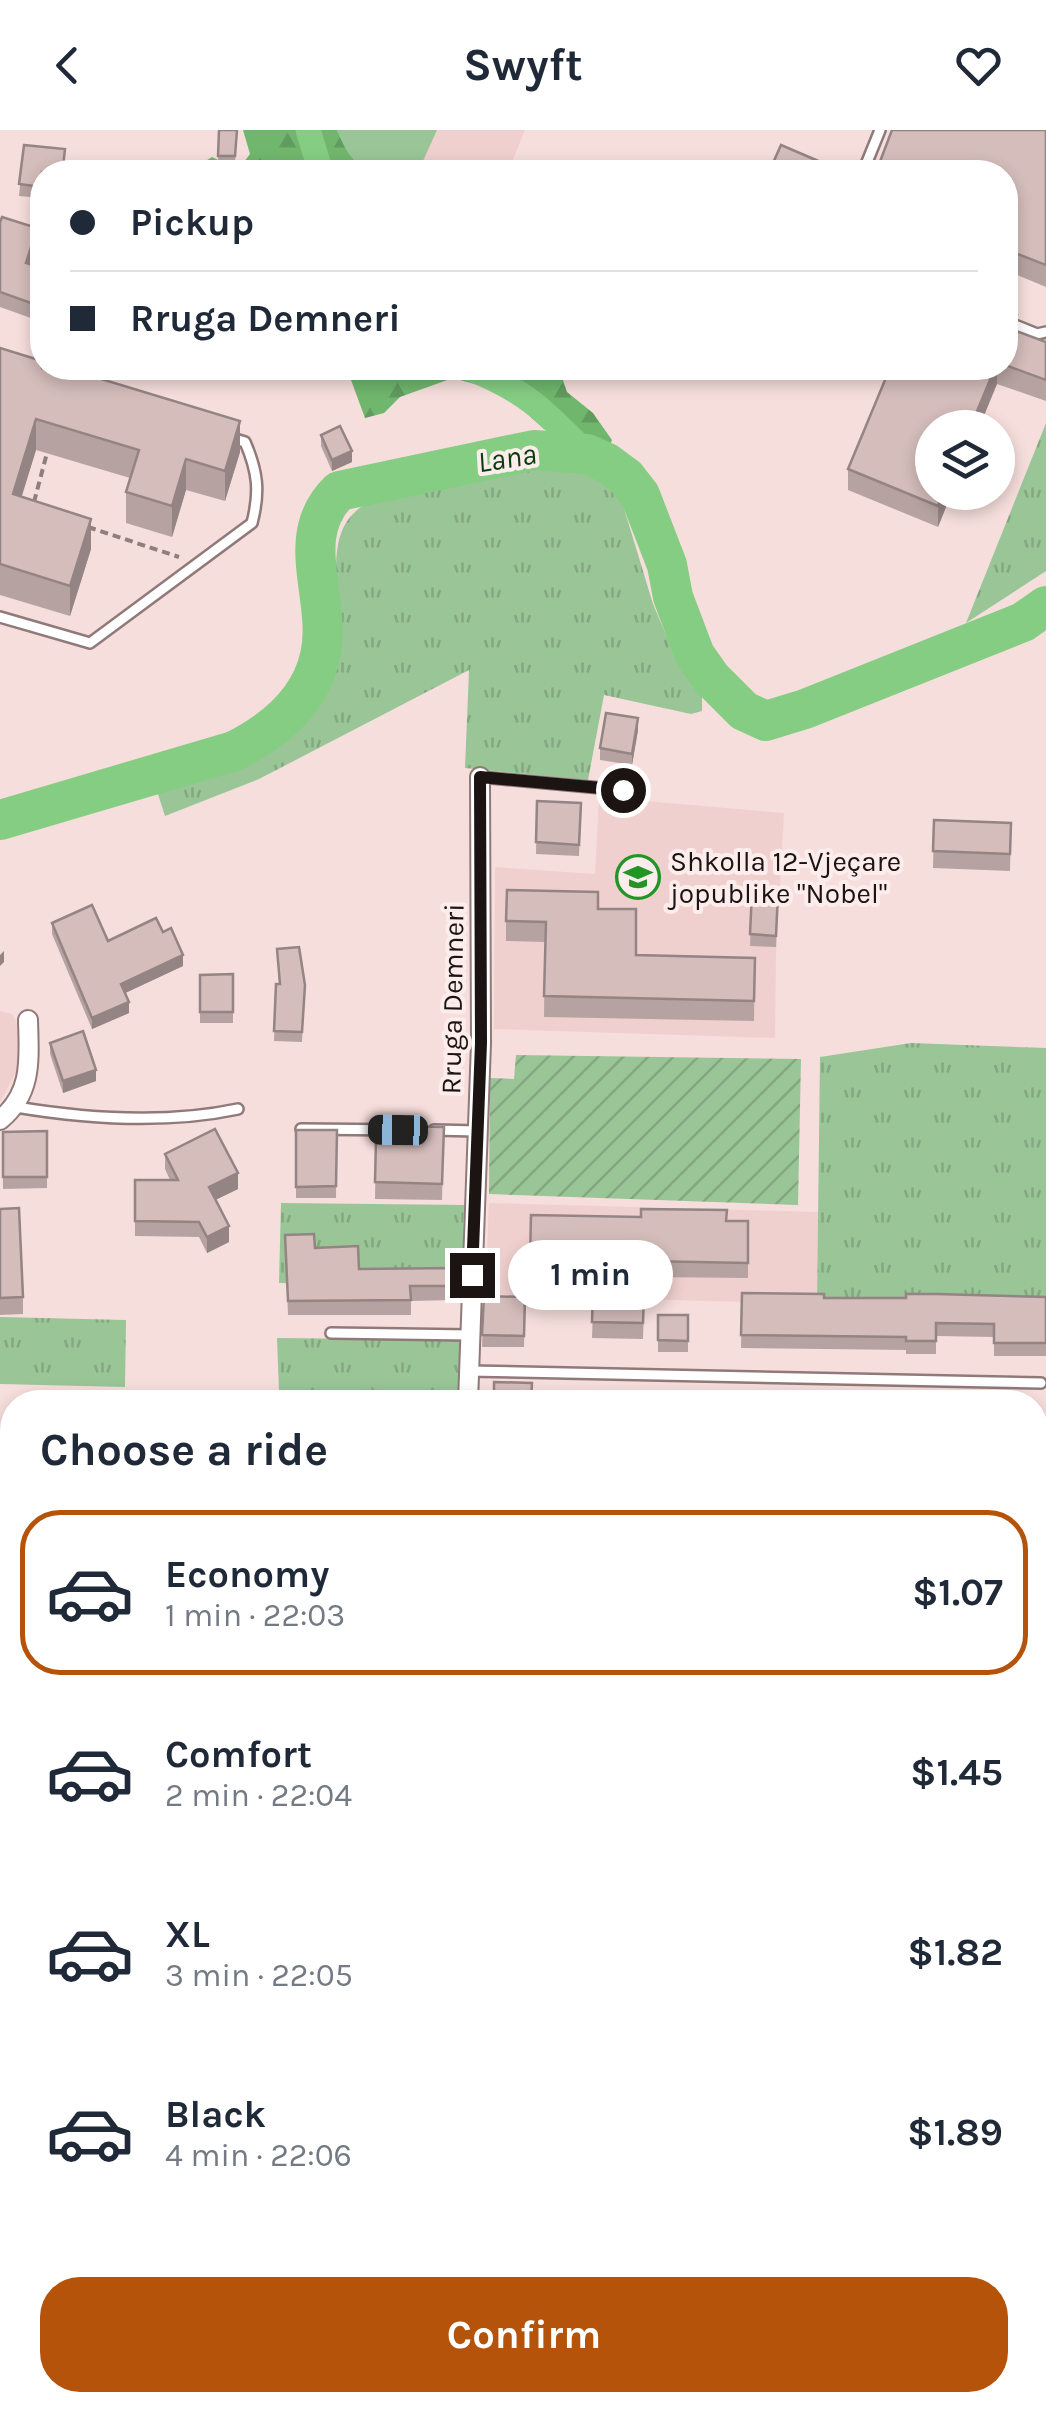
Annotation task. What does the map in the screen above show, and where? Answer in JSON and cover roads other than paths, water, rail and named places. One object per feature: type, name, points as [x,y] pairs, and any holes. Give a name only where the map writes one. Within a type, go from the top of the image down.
[{"type":"street","name":"Rruga Demneri","points":[[468,1390],[481,1043],[480,777]]},
{"type":"street","points":[[0,1120],[16,1107],[26,1073],[28,1020]]},
{"type":"lane","points":[[868,160],[880,130]]},
{"type":"lane","points":[[1018,326],[1037,334],[1046,332]]},
{"type":"lane","points":[[0,616],[90,643],[252,523],[259,496],[256,468],[245,442],[227,437]]},
{"type":"lane","points":[[480,777],[623,790]]},
{"type":"lane","points":[[16,1107],[101,1116],[186,1118],[238,1109]]},
{"type":"lane","points":[[301,1128],[478,1131]]},
{"type":"lane","points":[[331,1333],[470,1335]]},
{"type":"lane","points":[[469,1371],[1041,1383]]},
{"type":"waterway","points":[[308,130],[317,160]]},
{"type":"waterway","points":[[495,380],[533,403],[587,454]]},
{"type":"waterway","name":"Lana","points":[[0,820],[234,751],[263,734],[299,701],[315,672],[323,634],[315,549],[325,509],[339,491],[534,450],[587,454],[626,477],[640,495],[695,655],[712,679],[744,711],[766,721],[1023,622],[1046,606]]},
{"type":"place","name":"Shkolla 12-Vjeçare jopublike \"Nobel\"","points":[[638,877]]}]
